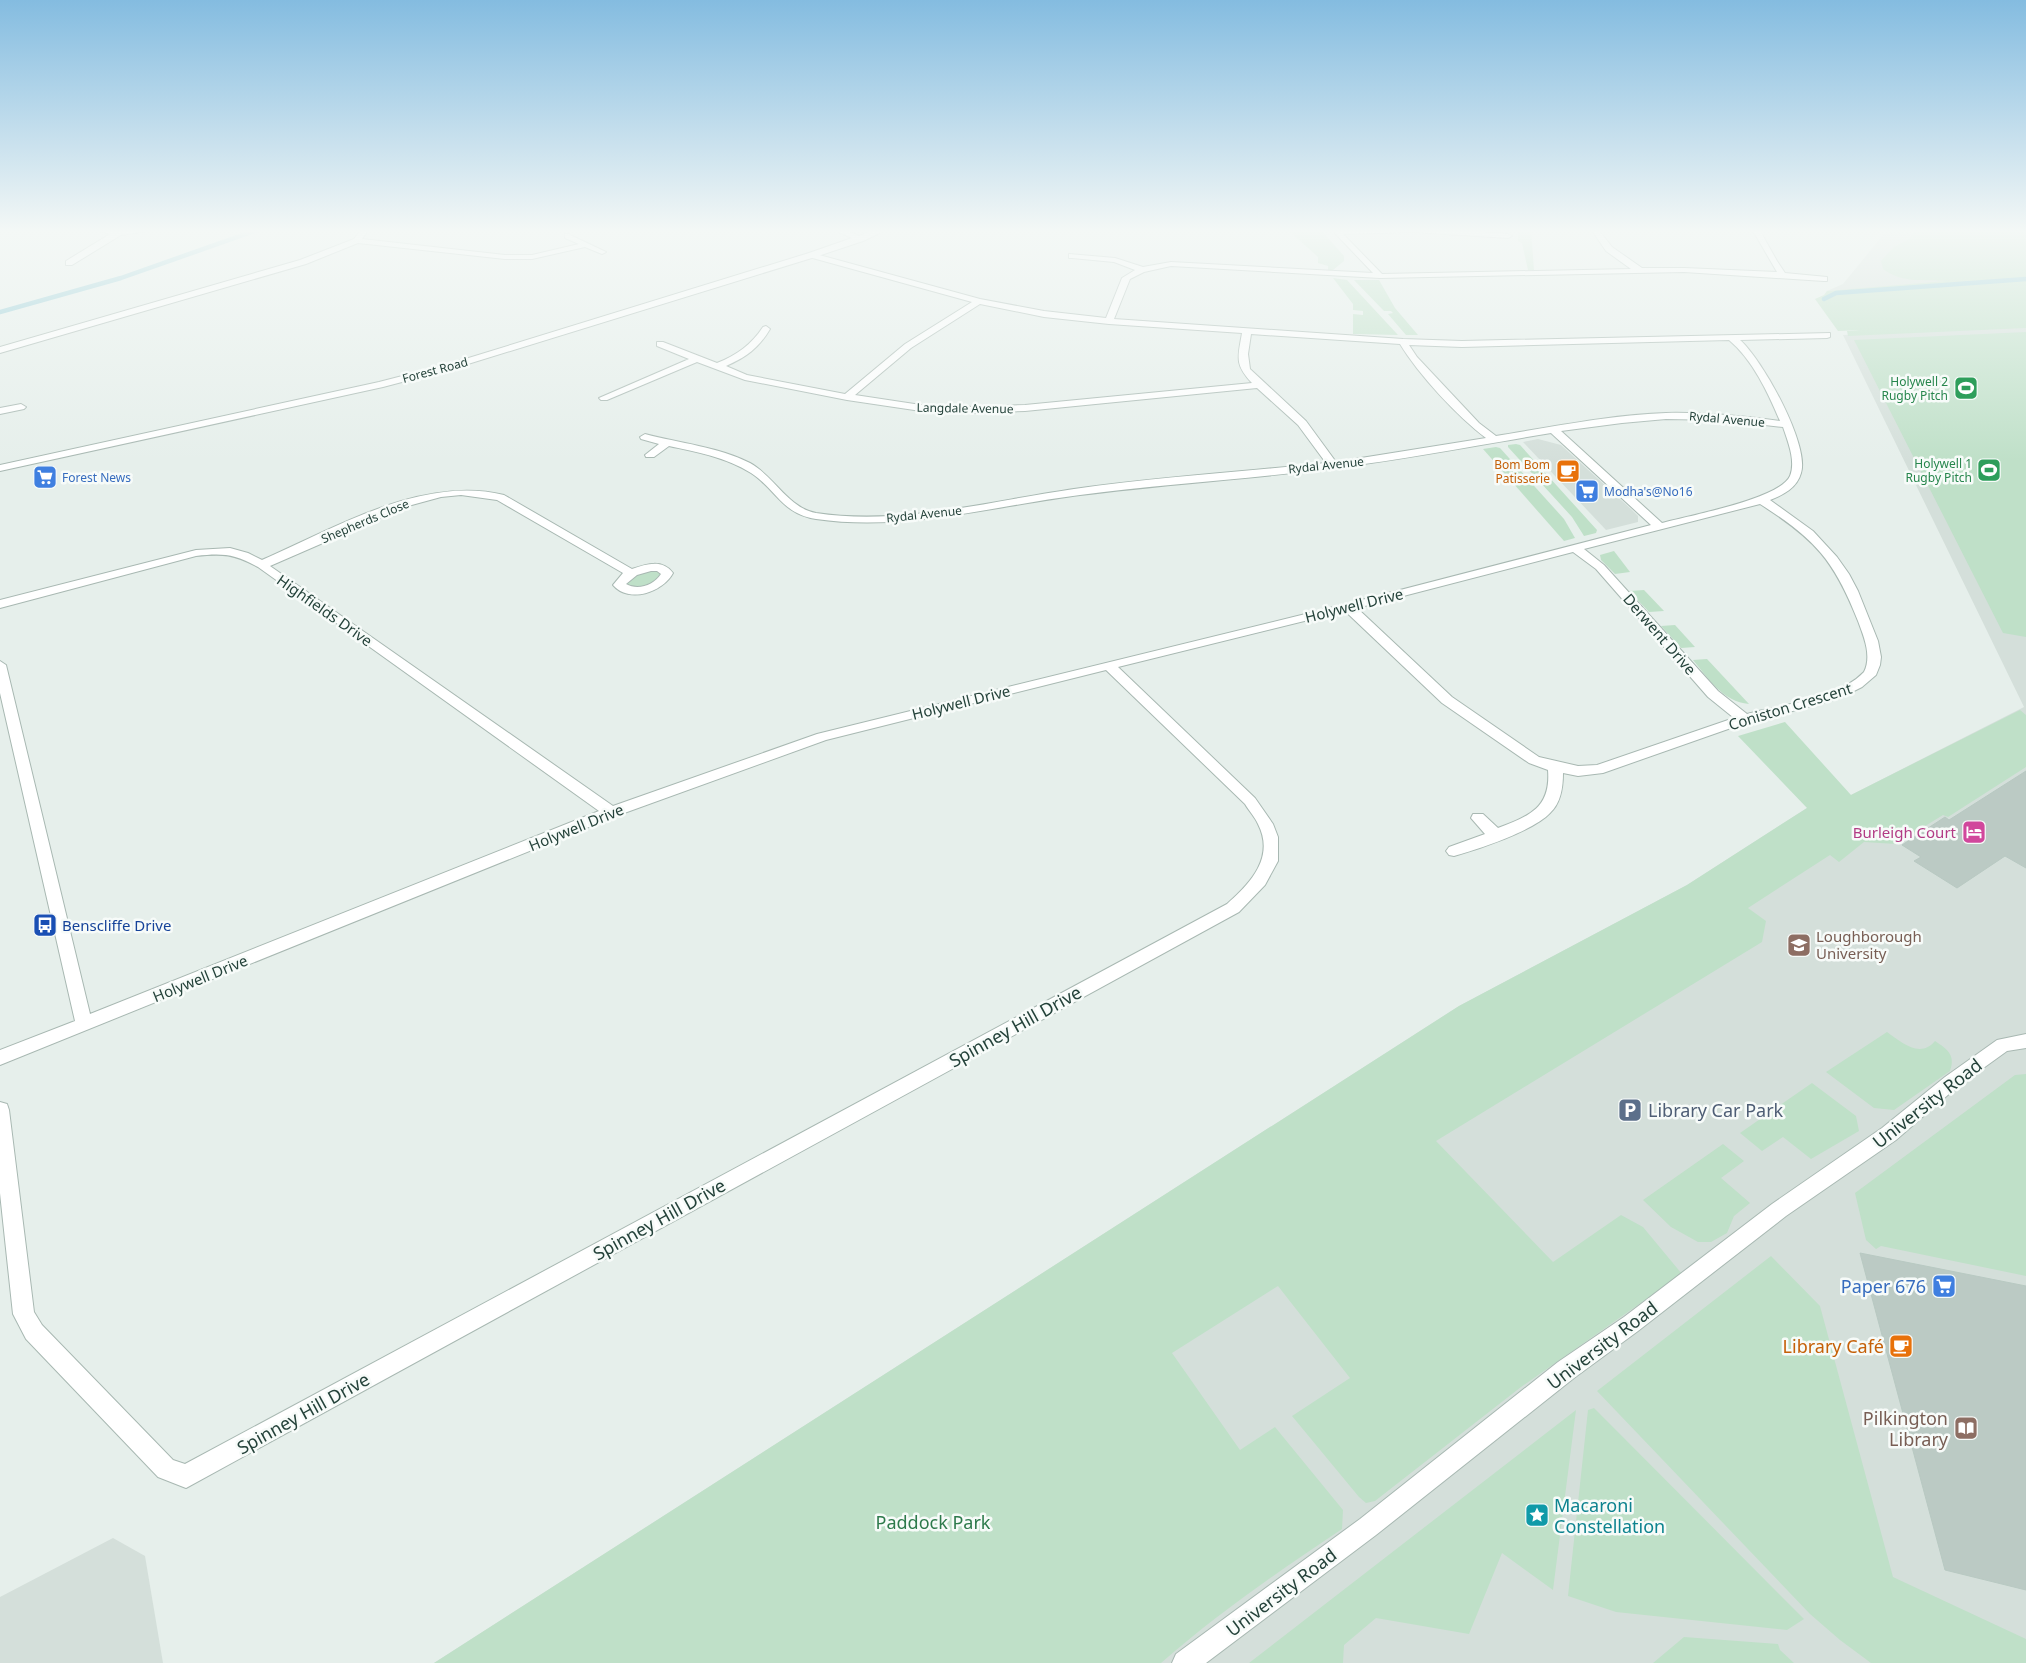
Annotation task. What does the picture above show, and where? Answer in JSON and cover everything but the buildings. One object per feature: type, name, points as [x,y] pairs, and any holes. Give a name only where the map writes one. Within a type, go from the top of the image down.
[{"type":"street","points":[[0,350],[149,307]]},
{"type":"street","name":"Forest Road","points":[[0,468],[407,378],[645,307]]},
{"type":"street","points":[[847,397],[908,346],[970,307]]},
{"type":"street","points":[[1007,307],[1044,314],[1109,321],[1403,342],[1503,344],[1827,334]]},
{"type":"street","points":[[1109,321],[1114,307]]},
{"type":"street","points":[[718,366],[739,358],[752,349],[760,341],[766,329]]},
{"type":"street","points":[[1247,331],[1242,354],[1245,370],[1302,423],[1333,465]]},
{"type":"street","name":"Holywell Drive","points":[[0,1058],[611,812],[822,737],[1348,607],[1762,500],[1780,492],[1792,481],[1798,470],[1798,458],[1787,425],[1754,363],[1744,349],[1732,338]]},
{"type":"street","points":[[1403,342],[1414,360],[1480,430],[1494,440]]},
{"type":"street","name":"Langdale Avenue","points":[[660,344],[745,377],[847,397],[921,408],[976,410],[1025,408],[1259,385]]},
{"type":"street","points":[[678,351],[694,344]]},
{"type":"street","points":[[604,398],[631,384],[696,359]]},
{"type":"street","points":[[0,411],[22,407]]},
{"type":"street","name":"Rydal Avenue","points":[[645,437],[739,462],[757,471],[791,508],[802,513],[816,516],[864,518],[912,517],[1132,485],[1371,461],[1612,421],[1682,416],[1720,417],[1787,425]]},
{"type":"street","points":[[1554,430],[1660,527]]},
{"type":"street","points":[[650,455],[666,444]]},
{"type":"street","name":"Shepherds Close","points":[[262,565],[403,503],[442,493],[464,491],[484,492],[500,496],[630,573]]},
{"type":"street","name":"Coniston Crescent","points":[[1348,607],[1447,700],[1534,760],[1578,771],[1598,770],[1744,719],[1846,691],[1865,679],[1874,663],[1872,647],[1854,593],[1841,568],[1813,535],[1762,500]]},
{"type":"street","name":"Rydal Avenue","points":[[861,532],[864,518]]},
{"type":"street","name":"Derwent Drive","points":[[1576,549],[1600,567],[1713,694],[1744,719]]},
{"type":"street","name":"Highfields Drive","points":[[0,604],[205,552],[229,550],[241,553],[262,565],[611,812]]},
{"type":"street","points":[[0,665],[84,1024]]},
{"type":"street","name":"Spinney Hill Drive","points":[[0,1110],[24,1314],[34,1332],[166,1468],[186,1476],[1233,908],[1252,891],[1264,876],[1271,859],[1272,841],[1266,823],[1250,802],[1109,665]]},
{"type":"street","points":[[1454,852],[1532,819],[1545,810],[1553,796],[1557,778],[1556,767]]},
{"type":"street","points":[[1478,818],[1496,835]]},
{"type":"street","name":"University Road","points":[[1185,1663],[1368,1527],[1566,1370],[1631,1324],[1779,1210],[1889,1134],[1951,1082],[2003,1045],[2026,1041]]},
{"type":"shaded area","name":"Loughborough University","points":[[2026,327],[2026,1663],[434,1663],[1459,1006],[1687,885],[1807,808],[1851,795],[2024,707],[1843,335]]},
{"type":"shaded area","points":[[1538,439],[1561,445],[1638,516],[1638,522],[1606,530],[1523,442]]},
{"type":"shaded area","points":[[113,1538],[145,1556],[163,1663],[0,1663],[0,1597]]},
{"type":"green space","points":[[1353,307],[1372,307],[1398,335],[1353,334],[1353,314],[1363,315],[1363,311],[1353,310]]},
{"type":"green space","points":[[1380,307],[1394,307],[1418,335],[1406,335],[1388,314],[1393,313],[1391,311],[1384,311]]},
{"type":"green space","points":[[1820,307],[2026,307],[2026,328],[1848,336],[1847,331],[1860,330],[1838,331]]},
{"type":"green space","points":[[2026,332],[2026,637],[2003,633],[1854,340]]},
{"type":"green space","points":[[1508,445],[1520,445],[1597,530],[1596,533],[1584,536],[1572,517],[1508,447]]},
{"type":"green space","points":[[1500,448],[1564,519],[1575,538],[1564,541],[1483,449]]},
{"type":"green space","points":[[1614,551],[1630,572],[1615,574],[1601,560],[1600,555]]},
{"type":"green space","points":[[664,569],[653,586],[626,591],[624,577],[631,573]]},
{"type":"green space","points":[[1644,590],[1664,611],[1649,612],[1629,591]]},
{"type":"green space","points":[[1675,625],[1695,647],[1681,648],[1661,626]]},
{"type":"green space","points":[[1707,659],[1749,704],[1731,699],[1724,694],[1710,681],[1693,660]]},
{"type":"green space","name":"Paddock Park","points":[[2020,710],[2026,715],[2026,767],[1948,817],[1943,815],[1896,844],[1864,842],[1839,862],[1830,855],[1748,908],[1766,921],[1762,942],[1436,1141],[1553,1262],[1621,1215],[1643,1227],[1682,1274],[1521,1387],[1375,1501],[1366,1503],[1292,1416],[1350,1378],[1278,1286],[1172,1353],[1240,1450],[1275,1427],[1343,1510],[1342,1529],[1249,1593],[1161,1663],[434,1663],[1459,1006],[1687,885],[1807,808],[1738,736],[1785,722],[1851,795]]},
{"type":"green space","points":[[1887,1032],[1904,1044],[1917,1049],[1923,1049],[1935,1041],[1947,1050],[1952,1061],[1950,1071],[1894,1110],[1874,1108],[1826,1072]]},
{"type":"green space","points":[[2026,1074],[2026,1276],[1881,1246],[1876,1249],[1866,1240],[1855,1193],[2015,1075]]},
{"type":"green space","points":[[1812,1083],[1856,1116],[1859,1131],[1811,1159],[1783,1137],[1762,1151],[1740,1133]]},
{"type":"green space","points":[[1723,1144],[1744,1161],[1721,1178],[1750,1203],[1734,1216],[1727,1233],[1711,1242],[1698,1242],[1671,1227],[1643,1200]]},
{"type":"green space","points":[[1771,1256],[1820,1306],[1893,1577],[2026,1639],[2026,1663],[1871,1663],[1810,1614],[1597,1391]]},
{"type":"green space","points":[[1594,1408],[1804,1619],[1787,1630],[1616,1612],[1568,1596],[1588,1410]]},
{"type":"green space","points":[[1576,1410],[1553,1590],[1502,1553],[1469,1634],[1376,1618],[1344,1645],[1343,1663],[1249,1663]]},
{"type":"green space","points":[[1684,1637],[1778,1644],[1780,1650],[1794,1663],[1653,1663]]},
{"type":"waterway","points":[[0,312],[19,307]]},
{"type":"place","name":"Holywell 2 Rugby Pitch","points":[[1966,388]]},
{"type":"place","name":"Holywell 1 Rugby Pitch","points":[[1989,470]]},
{"type":"place","name":"Bom Bom Patisserie","points":[[1568,471]]},
{"type":"place","name":"Forest News","points":[[45,477]]},
{"type":"place","name":"Modha's@No16","points":[[1587,491]]},
{"type":"place","name":"Burleigh Court","points":[[1974,832]]},
{"type":"place","name":"Benscliffe Drive","points":[[45,925]]},
{"type":"place","name":"Loughborough University","points":[[1799,945]]},
{"type":"place","name":"Library Car Park","points":[[1630,1110]]},
{"type":"place","name":"Paper 676","points":[[1944,1286]]},
{"type":"place","name":"Library Café","points":[[1901,1346]]},
{"type":"place","name":"Pilkington Library","points":[[1966,1428]]},
{"type":"place","name":"Macaroni Constellation","points":[[1537,1515]]}]
